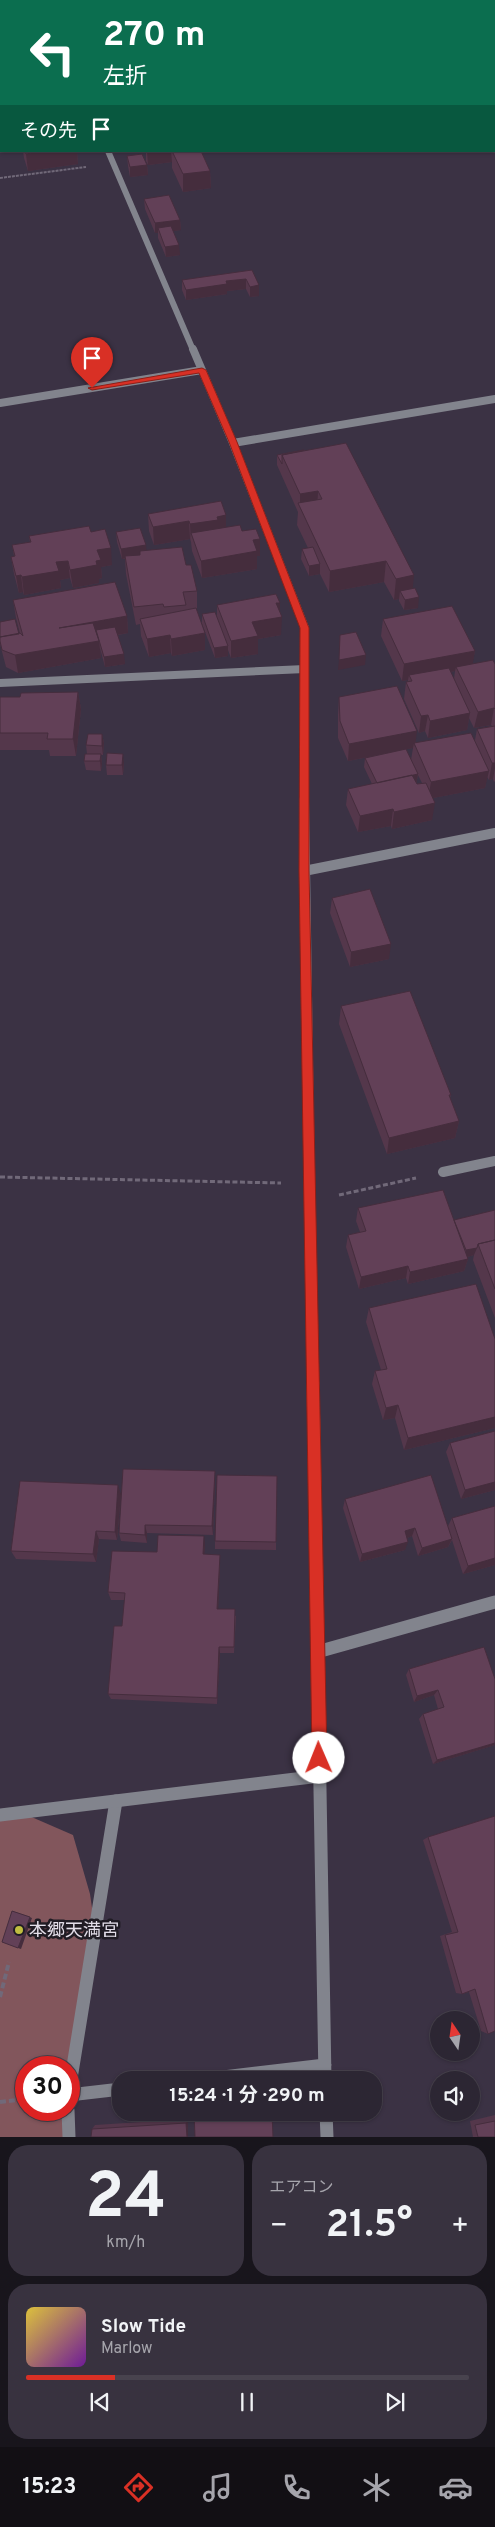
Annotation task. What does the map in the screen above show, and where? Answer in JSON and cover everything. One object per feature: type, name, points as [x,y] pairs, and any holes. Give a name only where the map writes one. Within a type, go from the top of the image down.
[{"type":"street","points":[[108,152],[233,442],[305,628],[304,871],[325,2071]]},
{"type":"street","points":[[0,403],[202,370]]},
{"type":"street","points":[[233,442],[495,399]]},
{"type":"street","points":[[0,684],[305,668]]},
{"type":"street","points":[[304,871],[495,832]]},
{"type":"street","points":[[443,1172],[495,1161]]},
{"type":"street","points":[[317,1652],[495,1602]]},
{"type":"street","points":[[0,1815],[320,1776]]},
{"type":"street","points":[[75,2056],[116,1801]]},
{"type":"street","points":[[274,2071],[325,2065]]},
{"type":"street","points":[[80,2094],[112,2090]]},
{"type":"street","points":[[68,2121],[69,2137]]},
{"type":"street","points":[[326,2121],[327,2137]]},
{"type":"path","points":[[0,178],[113,163]]},
{"type":"path","points":[[310,1201],[443,1172]]},
{"type":"path","points":[[0,1177],[309,1184]]},
{"type":"path","points":[[0,1996],[9,1962]]},
{"type":"path","points":[[0,2102],[15,2100]]},
{"type":"shaded area","points":[[20,1812],[73,1835],[90,1894],[97,1942],[80,2056],[15,2056],[15,2121],[68,2121],[65,2137],[0,2137],[0,1816]]},
{"type":"building","points":[[172,152],[201,152],[210,171],[183,174]]},
{"type":"building","points":[[142,154],[147,165],[130,167],[127,156]]},
{"type":"building","points":[[169,195],[180,220],[155,223],[144,199]]},
{"type":"building","points":[[171,226],[179,245],[165,247],[158,228]]},
{"type":"building","points":[[252,270],[259,285],[250,287],[246,279],[226,281],[227,284],[186,290],[182,280]]},
{"type":"building","points":[[346,443],[414,575],[396,579],[386,561],[330,571],[298,503],[322,499],[318,491],[300,494],[282,455]]},
{"type":"building","points":[[304,450],[282,455],[282,464],[277,455]]},
{"type":"building","points":[[221,501],[226,515],[217,517],[218,520],[190,524],[189,521],[153,527],[148,514]]},
{"type":"building","points":[[240,525],[242,531],[256,529],[260,539],[253,540],[257,551],[201,561],[191,533]]},
{"type":"building","points":[[89,526],[91,532],[105,529],[111,548],[97,550],[101,560],[96,561],[97,565],[70,570],[68,561],[56,562],[59,571],[22,577],[21,575],[16,576],[11,557],[15,556],[12,545],[31,542],[29,536]]},
{"type":"building","points":[[140,528],[146,545],[121,549],[116,532]]},
{"type":"building","points":[[182,547],[186,565],[191,565],[197,591],[183,592],[186,605],[164,607],[163,604],[134,607],[125,556],[140,555],[140,551]]},
{"type":"building","points":[[313,547],[320,564],[309,566],[302,549]]},
{"type":"building","points":[[115,582],[127,616],[59,628],[93,623],[99,641],[15,655],[2,650],[0,637],[20,633],[23,636],[13,600]]},
{"type":"building","points":[[415,588],[419,597],[405,600],[400,591]]},
{"type":"building","points":[[276,594],[280,603],[276,603],[282,617],[252,622],[258,636],[231,641],[217,605]]},
{"type":"building","points":[[452,606],[475,651],[404,664],[383,619]]},
{"type":"building","points":[[196,608],[205,633],[171,639],[170,635],[147,639],[140,619]]},
{"type":"building","points":[[215,612],[228,646],[214,648],[202,614]]},
{"type":"building","points":[[15,619],[19,634],[0,637],[0,622]]},
{"type":"building","points":[[115,627],[124,654],[104,657],[96,630]]},
{"type":"building","points":[[356,632],[366,655],[339,660],[340,635]]},
{"type":"building","points":[[493,660],[495,664],[495,709],[478,712],[456,667]]},
{"type":"building","points":[[449,668],[470,713],[430,721],[428,715],[421,716],[406,682],[412,681],[409,675]]},
{"type":"building","points":[[397,686],[417,731],[349,744],[340,721],[339,697]]},
{"type":"building","points":[[78,692],[73,739],[47,739],[48,733],[0,733],[0,697],[20,697],[21,693]]},
{"type":"building","points":[[495,726],[495,763],[492,763],[477,729]]},
{"type":"building","points":[[471,733],[489,771],[431,782],[414,743]]},
{"type":"building","points":[[88,734],[102,734],[102,746],[86,745]]},
{"type":"building","points":[[406,749],[418,774],[377,783],[365,758]]},
{"type":"building","points":[[107,753],[123,754],[122,765],[106,765]]},
{"type":"building","points":[[85,754],[101,754],[100,761],[84,761]]},
{"type":"building","points":[[412,775],[417,784],[426,783],[435,803],[394,812],[393,809],[360,816],[348,789]]},
{"type":"building","points":[[370,889],[391,944],[351,952],[332,898]]},
{"type":"building","points":[[410,991],[451,1095],[449,1095],[459,1121],[389,1138],[341,1006]]},
{"type":"building","points":[[443,1190],[468,1259],[410,1272],[408,1266],[361,1277],[348,1235],[366,1231],[358,1208]]},
{"type":"building","points":[[495,1210],[495,1240],[478,1244],[477,1248],[466,1250],[454,1220]]},
{"type":"building","points":[[495,1240],[495,1289],[478,1244]]},
{"type":"building","points":[[476,1284],[495,1339],[495,1417],[408,1438],[398,1405],[386,1408],[375,1371],[387,1369],[369,1308]]},
{"type":"building","points":[[495,1431],[495,1482],[465,1490],[450,1443]]},
{"type":"building","points":[[123,1469],[215,1471],[212,1526],[145,1525],[145,1535],[119,1533]]},
{"type":"building","points":[[217,1475],[277,1476],[276,1542],[215,1541]]},
{"type":"building","points":[[431,1475],[452,1539],[422,1548],[415,1528],[405,1531],[408,1542],[362,1554],[345,1499]]},
{"type":"building","points":[[20,1481],[118,1485],[115,1532],[96,1531],[93,1554],[11,1551]]},
{"type":"building","points":[[495,1506],[495,1558],[468,1566],[452,1518]]},
{"type":"building","points":[[158,1535],[204,1536],[203,1554],[220,1555],[217,1609],[235,1609],[234,1647],[219,1647],[217,1698],[108,1694],[114,1626],[122,1626],[125,1593],[108,1592],[112,1551],[157,1552]]},
{"type":"building","points":[[484,1647],[495,1679],[495,1743],[437,1760],[423,1714],[444,1707],[438,1690],[417,1696],[409,1669]]},
{"type":"building","points":[[495,1816],[495,2031],[488,2034],[475,1989],[462,1994],[445,1935],[458,1932],[428,1837]]},
{"type":"building","name":"本郷天満宮","points":[[12,1911],[30,1917],[18,1948],[2,1942]]},
{"type":"building","points":[[194,2121],[272,2121],[273,2137],[195,2137]]},
{"type":"building","points":[[495,2121],[495,2137],[478,2137],[475,2125]]},
{"type":"building","points":[[186,2123],[187,2137],[91,2137],[92,2129]]},
{"type":"place","name":"本郷天満宮","points":[[19,1930]]},
{"type":"route","points":[[92,388],[202,370],[233,442],[305,628],[304,871],[319,1758]]}]
